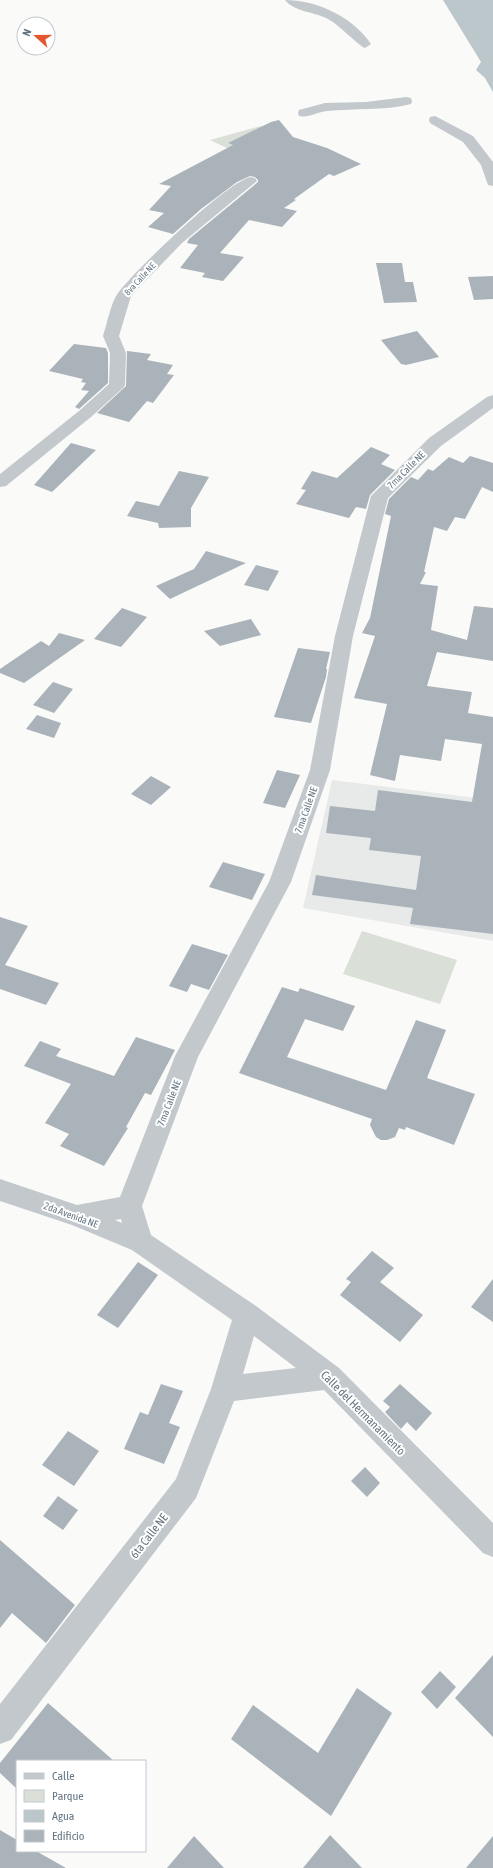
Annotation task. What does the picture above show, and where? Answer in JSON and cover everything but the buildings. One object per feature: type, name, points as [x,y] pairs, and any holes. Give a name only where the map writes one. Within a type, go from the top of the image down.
[{"type":"street","points":[[291,0],[298,5],[326,14],[340,21],[365,44]]},
{"type":"street","points":[[304,113],[325,108],[366,106],[406,101]]},
{"type":"street","points":[[435,120],[468,139],[488,165],[493,182]]},
{"type":"street","name":"8va Calle NE","points":[[0,482],[85,414],[117,385],[118,353],[111,336],[124,295],[177,240],[236,190],[250,181]]},
{"type":"street","name":"7ma Calle NE","points":[[129,1206],[187,1056],[280,882],[320,770],[344,636],[380,496],[435,442],[493,400]]},
{"type":"street","name":"2da Avenida NE","points":[[0,1190],[77,1216],[141,1242]]},
{"type":"street","points":[[77,1216],[129,1206],[141,1242]]},
{"type":"street","name":"Calle del Hermanamiento","points":[[141,1242],[247,1315],[329,1377],[493,1544]]},
{"type":"street","name":"6ta Calle NE","points":[[0,1729],[186,1488],[225,1389],[247,1315]]},
{"type":"street","points":[[225,1389],[329,1377]]},
{"type":"shaded area","points":[[332,780],[493,800],[493,941],[303,908]]},
{"type":"green space","points":[[261,126],[291,139],[260,164],[210,140]]},
{"type":"green space","points":[[362,931],[457,960],[440,1004],[343,974]]},
{"type":"water","points":[[443,0],[493,0],[493,92],[485,78],[476,70],[481,62]]}]
